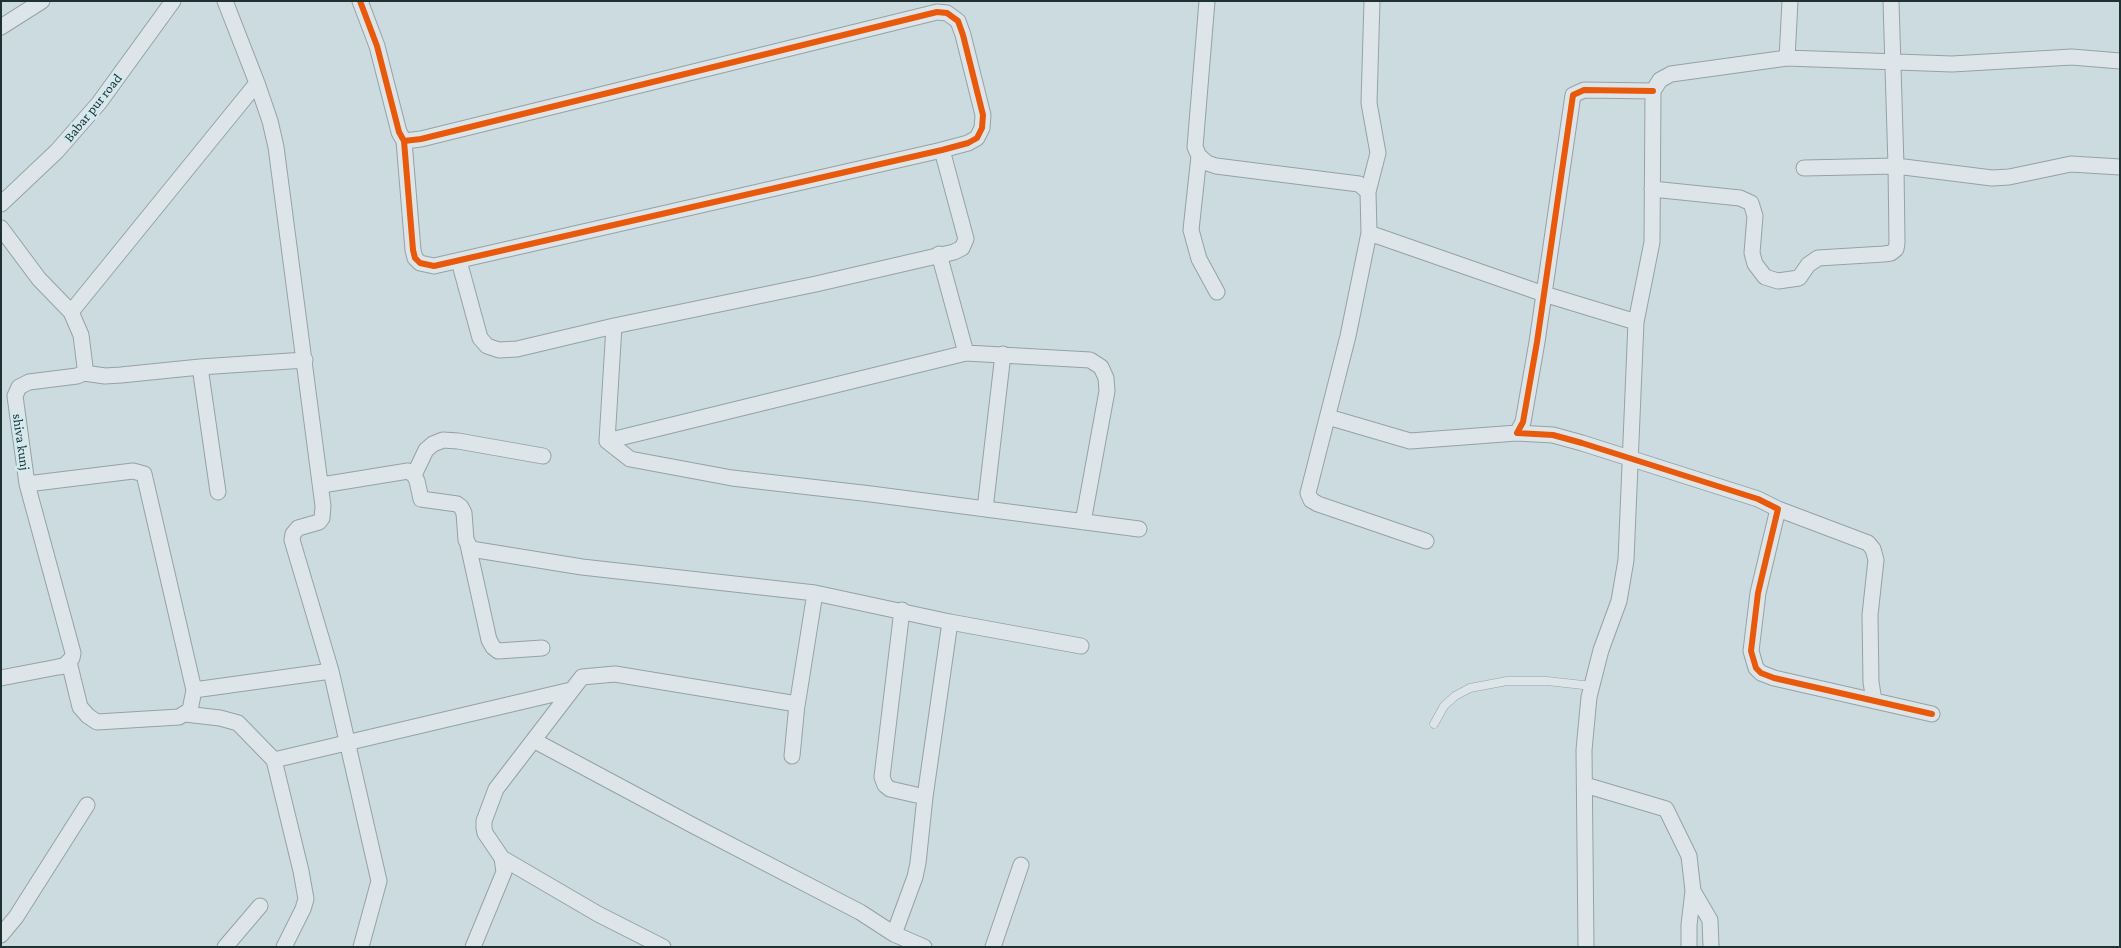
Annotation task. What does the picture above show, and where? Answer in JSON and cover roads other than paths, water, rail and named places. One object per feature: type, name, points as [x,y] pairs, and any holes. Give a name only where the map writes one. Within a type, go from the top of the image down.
[{"type":"street","points":[[1,27],[42,1]]},
{"type":"street","name":"Babar pur road","points":[[1,204],[58,151],[99,103],[173,1]]},
{"type":"street","points":[[225,1],[257,82],[270,121],[276,147],[322,485],[322,518],[318,522],[298,528],[293,534],[292,540],[331,671],[379,881],[361,947]]},
{"type":"street","points":[[360,1],[377,46],[399,132],[404,141],[415,258],[420,263],[434,266],[968,143],[977,138],[982,128],[983,115],[958,21],[947,14],[937,12],[404,141]]},
{"type":"street","points":[[1207,1],[1195,147],[1199,156],[1207,163],[1216,166],[1358,184],[1368,192]]},
{"type":"street","points":[[1372,1],[1369,103],[1378,153],[1368,192],[1369,233],[1348,336],[1308,494],[1311,500],[1426,541]]},
{"type":"street","points":[[1787,58],[1790,1]]},
{"type":"street","points":[[1652,189],[1747,200],[1754,209],[1752,253],[1754,264],[1765,277],[1778,281],[1798,278],[1808,265],[1818,258],[1891,253],[1896,249],[1897,243],[1891,1]]},
{"type":"street","points":[[1586,947],[1584,750],[1592,686],[1601,650],[1619,601],[1626,560],[1636,322],[1652,242],[1653,91],[1660,80],[1671,74],[1787,58],[1952,64],[2072,57],[2120,61]]},
{"type":"street","points":[[71,312],[257,82]]},
{"type":"street","points":[[1517,433],[1523,422],[1573,95],[1584,90],[1653,91]]},
{"type":"street","points":[[459,261],[480,338],[487,346],[500,350],[517,349],[614,326],[816,284],[954,252],[962,248],[966,239],[942,150]]},
{"type":"street","points":[[1199,156],[1190,230],[1199,260],[1217,292]]},
{"type":"street","points":[[1804,168],[1896,166],[1992,178],[2009,177],[2072,164],[2120,168]]},
{"type":"street","points":[[1,228],[38,279],[71,312],[81,336],[85,366],[84,374],[121,375],[200,367],[305,360]]},
{"type":"street","points":[[1369,233],[1544,294],[1636,322]]},
{"type":"street","points":[[939,254],[966,353]]},
{"type":"street","points":[[607,441],[614,326]]},
{"type":"street","points":[[607,441],[966,353],[1090,360],[1101,367],[1106,378],[1106,391],[1083,522]]},
{"type":"street","points":[[985,509],[1003,354]]},
{"type":"street","points":[[200,367],[218,492]]},
{"type":"street","name":"shiva kunj","points":[[84,374],[29,382],[19,388],[15,396],[27,484],[72,652],[69,662],[80,707],[97,722],[178,717],[185,714],[220,718],[238,723],[274,760]]},
{"type":"street","points":[[1328,417],[1410,441],[1517,433],[1553,435],[1758,499],[1778,509],[1868,543],[1873,548],[1876,560],[1870,616],[1871,682],[1874,701]]},
{"type":"street","points":[[414,475],[426,450],[433,444],[443,440],[458,440],[543,456]]},
{"type":"street","points":[[607,441],[630,459],[732,478],[1139,529]]},
{"type":"street","points":[[27,484],[133,471],[144,474],[194,690],[192,704],[185,714]]},
{"type":"street","points":[[322,485],[391,472],[408,471],[414,475],[421,499],[457,504],[464,512],[468,545],[488,640],[498,651],[542,648]]},
{"type":"street","points":[[1778,509],[1758,593],[1751,651],[1753,663],[1761,673],[1774,678],[1932,714]]},
{"type":"street","points":[[468,545],[471,549],[582,567],[815,593],[902,610],[950,622],[1081,646]]},
{"type":"street","points":[[792,756],[797,706],[815,593]]},
{"type":"street","points":[[902,610],[882,777],[885,785],[890,789],[926,797]]},
{"type":"street","points":[[898,939],[915,877],[950,622]]},
{"type":"street","points":[[1,678],[58,668],[69,662]]},
{"type":"street","points":[[194,690],[331,671]]},
{"type":"street","points":[[663,947],[598,914],[502,858],[485,833],[484,821],[496,789],[535,741],[582,677],[615,674],[797,704],[797,706]]},
{"type":"street","points":[[284,947],[303,909],[305,893],[274,760],[571,690]]},
{"type":"street","points":[[535,741],[860,912],[898,939],[924,947]]},
{"type":"street","points":[[1585,785],[1666,809],[1689,856],[1693,891],[1689,924],[1689,947]]},
{"type":"street","points":[[1,935],[16,917],[87,805]]},
{"type":"street","points":[[474,947],[504,872],[502,858]]},
{"type":"street","points":[[993,947],[1021,866]]},
{"type":"street","points":[[1693,891],[1710,920],[1711,947]]},
{"type":"street","points":[[224,947],[260,906]]},
{"type":"lane","points":[[1434,724],[1444,706],[1454,696],[1470,688],[1514,681],[1547,681],[1592,686]]}]
